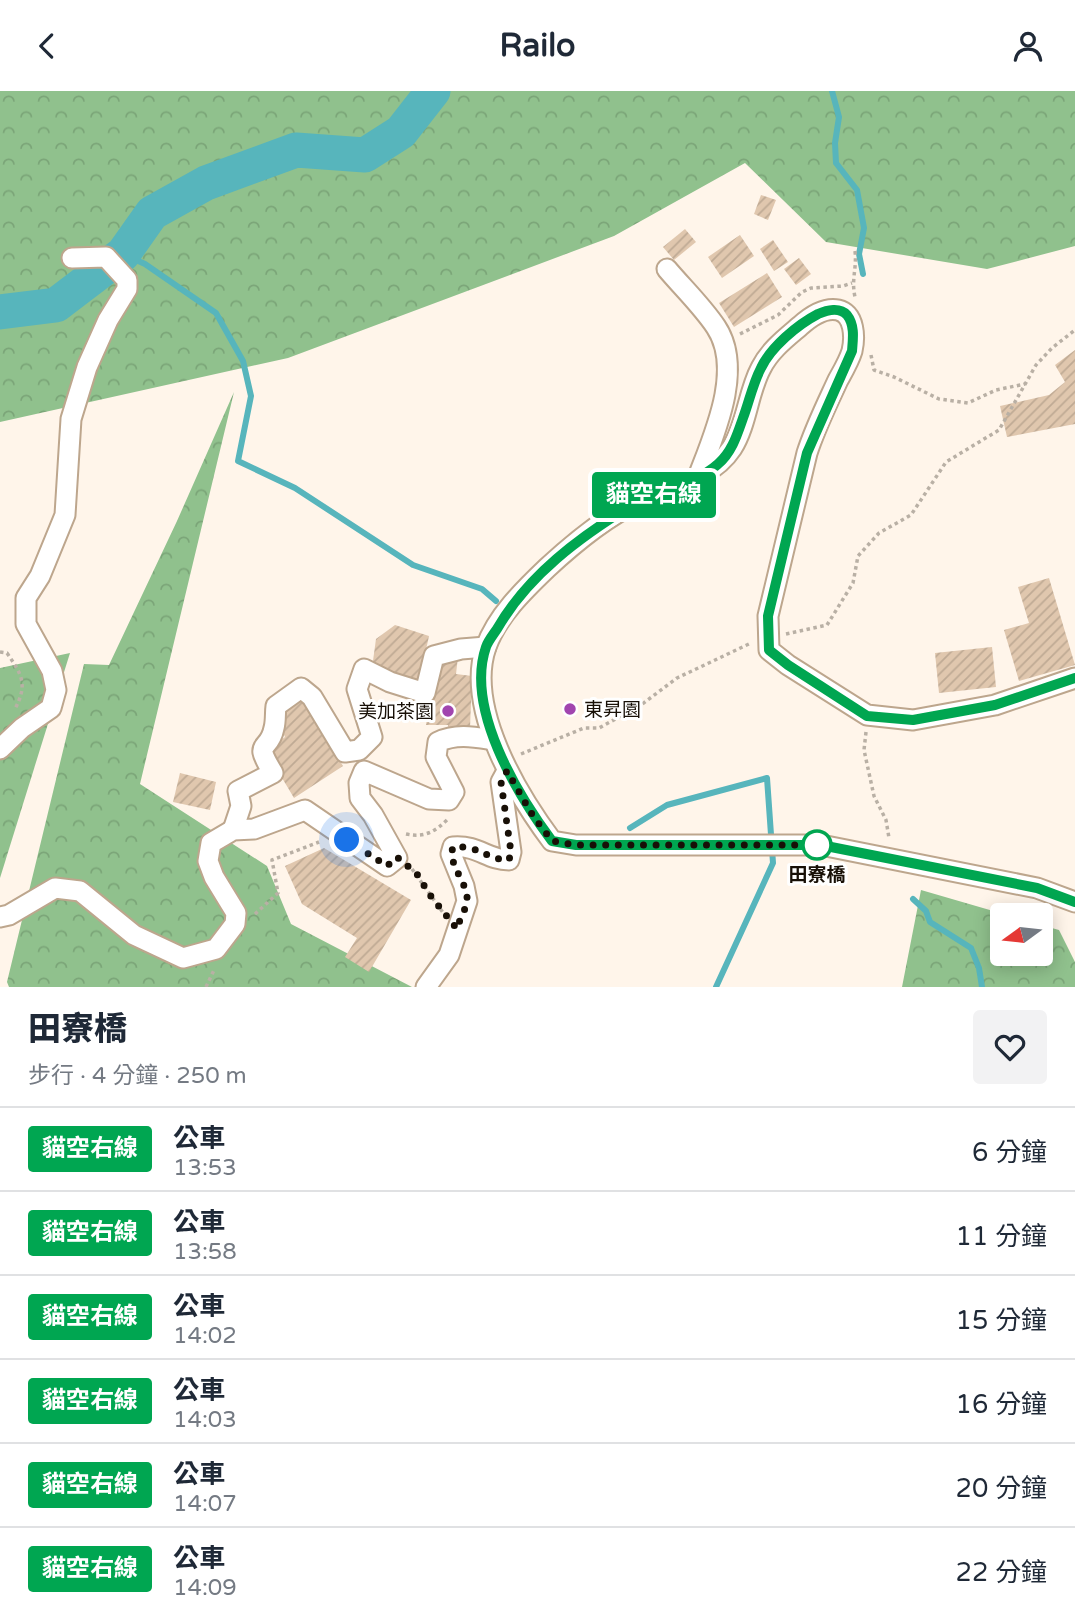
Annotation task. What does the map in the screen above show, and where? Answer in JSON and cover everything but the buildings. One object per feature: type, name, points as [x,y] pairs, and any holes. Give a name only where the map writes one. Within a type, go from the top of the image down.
[{"type":"street","points":[[0,749],[22,728],[51,708],[56,690],[52,671],[26,624],[26,598],[40,576],[65,515],[71,419],[86,367],[108,320],[127,289],[128,280],[106,257],[72,258]]},
{"type":"street","points":[[667,269],[717,328],[727,353],[726,388],[719,422],[698,477]]},
{"type":"street","points":[[1075,678],[995,705],[913,720],[867,716],[769,650],[768,616],[807,453],[852,351],[851,322],[845,313],[836,310],[825,311],[808,319],[773,350],[761,368],[733,446],[718,464],[698,477],[635,503],[574,543],[526,588],[505,614],[486,646],[481,671],[486,713],[494,740],[507,771],[533,816],[552,841],[576,845],[821,845],[1037,888],[1075,902]]},
{"type":"street","points":[[233,830],[241,806],[238,791],[273,773],[263,756],[262,747],[274,731],[276,706],[301,688],[312,697],[345,752],[359,750],[372,737],[357,689],[364,669],[390,682],[425,694],[434,656],[486,646]]},
{"type":"street","points":[[0,917],[9,915],[55,888],[80,891],[134,936],[183,958],[216,949],[235,924],[236,913],[214,877],[208,861],[211,843],[233,830],[254,829],[305,810],[387,866],[397,857],[360,798],[359,783],[364,771],[429,799],[449,800],[454,792],[436,757],[438,742],[445,738],[467,736],[494,740]]},
{"type":"street","points":[[426,987],[449,955],[467,901],[451,854],[453,847],[468,846],[501,860],[509,860],[511,852],[501,782],[507,771]]},
{"type":"path","points":[[845,313],[856,297],[852,283],[857,268],[855,251]]},
{"type":"path","points":[[869,344],[874,370],[939,399],[968,403],[996,390],[1025,384]]},
{"type":"path","points":[[0,652],[7,653],[22,676],[22,696],[11,717]]},
{"type":"path","points":[[867,716],[864,750],[874,796],[886,820],[896,860]]},
{"type":"path","points":[[251,918],[278,893],[272,860],[324,840],[337,844],[347,840]]},
{"type":"path","points":[[397,857],[417,874],[457,929]]},
{"type":"path","points":[[206,987],[216,966]]},
{"type":"green space","points":[[0,91],[1075,91],[1075,246],[987,269],[826,242],[745,163],[614,236],[288,358],[0,422]]},
{"type":"green space","points":[[234,392],[140,784],[267,866],[291,924],[412,987],[9,987],[7,982],[84,664],[109,665]]},
{"type":"green space","points":[[70,653],[0,878],[0,668]]},
{"type":"green space","points":[[921,890],[990,910],[990,966],[1054,966],[1054,929],[1059,930],[1075,962],[1075,987],[902,987]]},
{"type":"waterway","points":[[0,312],[56,305],[123,254],[152,213],[206,183],[296,150],[365,155],[401,132],[433,91]]},
{"type":"waterway","points":[[832,91],[839,117],[835,143],[836,163],[857,190],[864,228],[859,254],[863,274]]},
{"type":"waterway","points":[[123,254],[145,264],[216,313],[243,361],[251,396],[238,461],[295,488],[413,565],[482,589],[496,601]]},
{"type":"waterway","points":[[630,828],[667,805],[767,778],[773,863],[716,987]]},
{"type":"waterway","points":[[913,899],[926,911],[930,922],[971,948],[979,968],[982,987]]},
{"type":"bus line","name":"貓空右線","points":[[1075,678],[995,705],[913,720],[867,716],[769,650],[768,616],[807,453],[852,351],[851,322],[845,313],[836,310],[825,311],[808,319],[773,350],[761,368],[733,446],[718,464],[698,477],[635,503],[574,543],[526,588],[505,614],[486,646],[481,671],[486,713],[502,762],[533,816],[552,841],[576,845],[821,845],[1037,888],[1075,902]]},
{"type":"place","name":"東昇園","points":[[570,709]]},
{"type":"place","name":"美加茶園","points":[[448,711]]},
{"type":"place","name":"田寮橋","points":[[817,845]]},
{"type":"route","points":[[347,840],[387,866],[397,857],[417,874],[457,929],[467,901],[451,854],[453,847],[468,846],[501,860],[509,860],[511,852],[501,782],[507,771],[533,816],[552,841],[576,845],[821,845],[817,845]]}]
